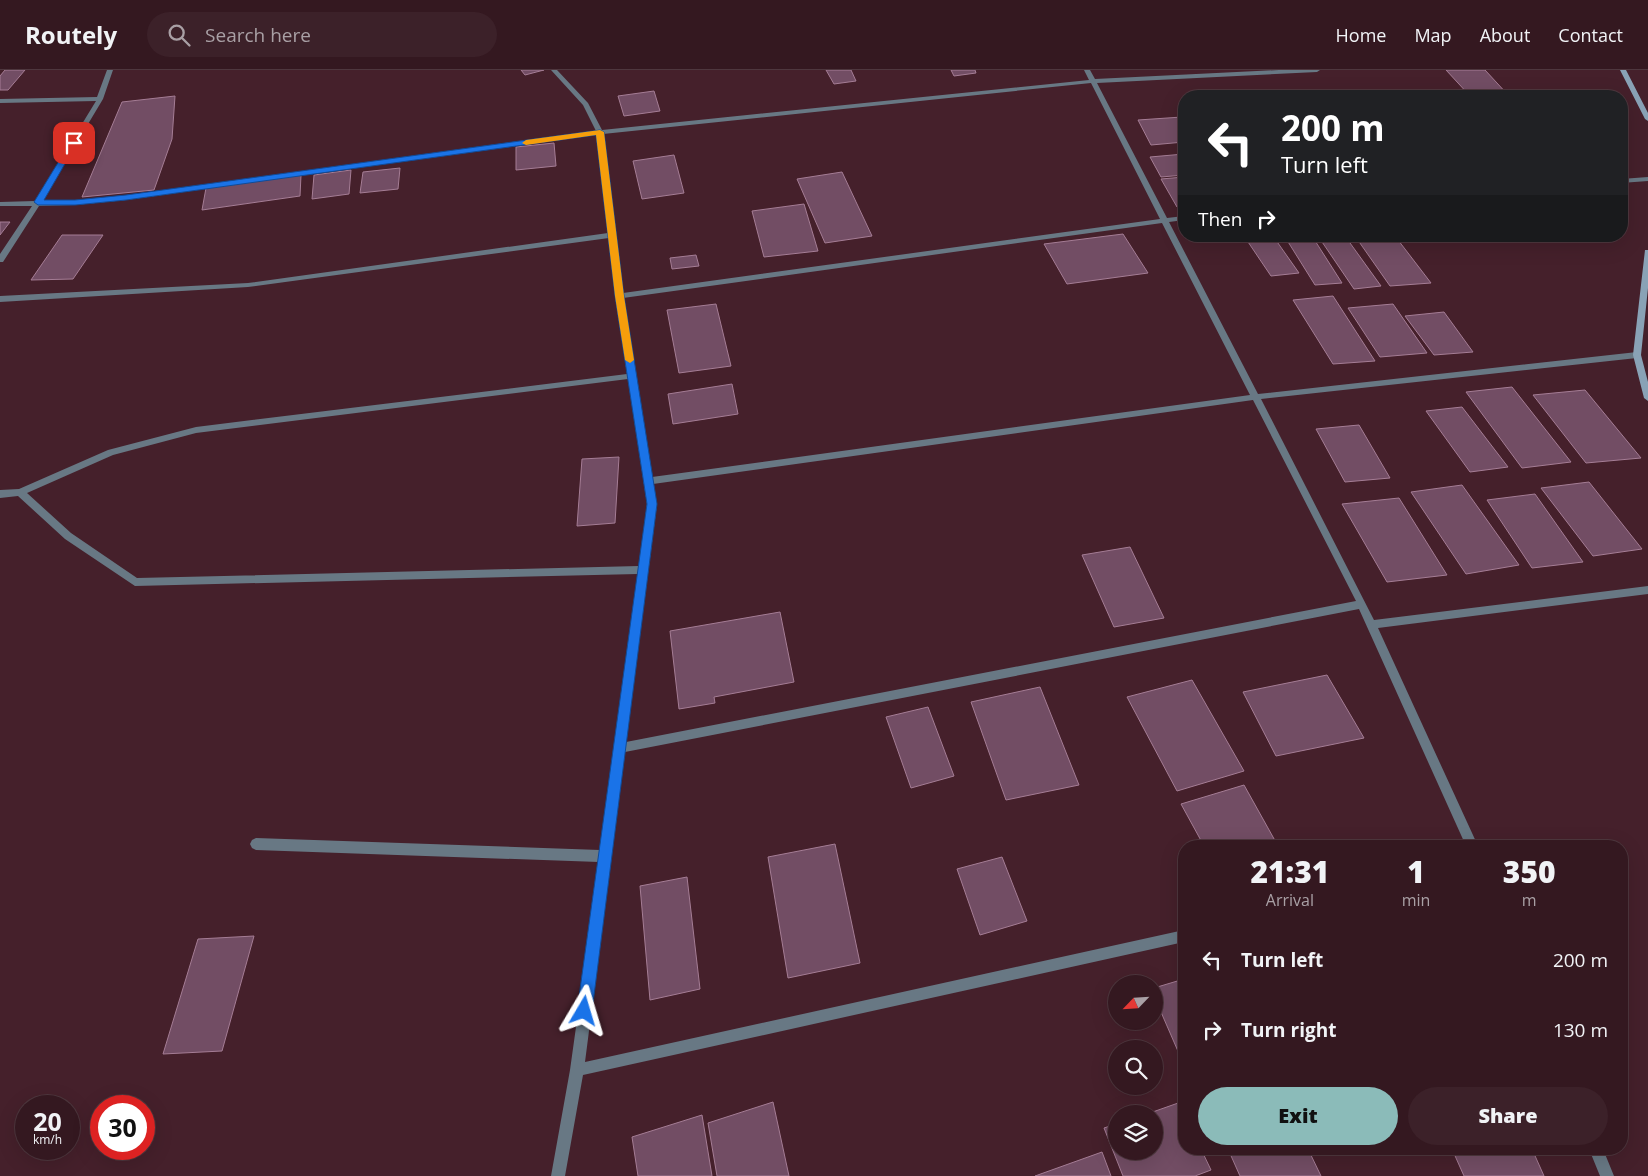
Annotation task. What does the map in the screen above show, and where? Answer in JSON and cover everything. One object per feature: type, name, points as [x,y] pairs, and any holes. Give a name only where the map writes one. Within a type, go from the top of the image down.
[{"type":"street","points":[[0,260],[38,202],[100,99],[110,70]]},
{"type":"street","points":[[554,70],[586,104],[600,132],[620,296],[652,504],[577,1070],[558,1176]]},
{"type":"street","points":[[1087,70],[1373,624],[1469,840]]},
{"type":"street","points":[[0,204],[75,202],[126,198],[600,132],[1093,81],[1317,70]]},
{"type":"street","points":[[1623,70],[1648,119]]},
{"type":"street","points":[[0,101],[100,99]]},
{"type":"street","points":[[1628,180],[1648,179]]},
{"type":"street","points":[[620,296],[1178,219]]},
{"type":"street","points":[[0,299],[248,285],[612,235]]},
{"type":"street","points":[[1648,252],[1637,355],[1648,398]]},
{"type":"street","points":[[648,481],[1255,397],[1637,355]]},
{"type":"street","points":[[0,494],[20,492],[111,452],[196,430],[632,376]]},
{"type":"street","points":[[20,492],[68,536],[135,582],[643,570]]},
{"type":"street","points":[[1373,624],[1648,590]]},
{"type":"street","points":[[619,748],[1362,604]]},
{"type":"street","points":[[256,844],[605,856]]},
{"type":"street","points":[[577,1070],[1178,937]]},
{"type":"street","points":[[1598,1155],[1606,1176]]},
{"type":"building","points":[[5,70],[25,70],[8,90],[0,90],[0,76]]},
{"type":"building","points":[[521,70],[544,70],[525,75]]},
{"type":"building","points":[[826,70],[851,70],[856,81],[834,84]]},
{"type":"building","points":[[951,70],[975,70],[976,73],[954,76]]},
{"type":"building","points":[[1446,70],[1485,70],[1503,90],[1464,90]]},
{"type":"building","points":[[654,91],[660,111],[624,116],[618,96]]},
{"type":"building","points":[[175,96],[172,139],[154,190],[82,197],[122,102]]},
{"type":"building","points":[[1178,117],[1178,143],[1151,145],[1138,120]]},
{"type":"building","points":[[554,143],[556,166],[516,170],[516,147]]},
{"type":"building","points":[[674,155],[684,193],[642,199],[633,161]]},
{"type":"building","points":[[1178,155],[1178,176],[1161,177],[1150,157]]},
{"type":"building","points":[[400,168],[398,189],[360,193],[363,172]]},
{"type":"building","points":[[351,170],[349,194],[312,199],[314,175]]},
{"type":"building","points":[[842,172],[872,236],[825,243],[797,179]]},
{"type":"building","points":[[301,175],[300,196],[202,210],[206,188]]},
{"type":"building","points":[[1178,178],[1178,207],[1177,207],[1161,179]]},
{"type":"building","points":[[804,204],[818,251],[764,257],[752,211]]},
{"type":"building","points":[[0,222],[10,222],[0,235]]},
{"type":"building","points":[[1123,234],[1148,273],[1067,284],[1044,244]]},
{"type":"building","points":[[62,235],[103,235],[73,279],[31,280]]},
{"type":"building","points":[[1248,242],[1277,242],[1299,273],[1271,276]]},
{"type":"building","points":[[1288,242],[1316,242],[1342,283],[1315,285]]},
{"type":"building","points":[[1322,242],[1349,242],[1381,286],[1354,289]]},
{"type":"building","points":[[1359,242],[1400,242],[1431,283],[1390,286]]},
{"type":"building","points":[[696,255],[699,266],[672,269],[670,258]]},
{"type":"building","points":[[1333,296],[1375,361],[1333,364],[1293,300]]},
{"type":"building","points":[[716,304],[731,366],[679,373],[667,310]]},
{"type":"building","points":[[1393,304],[1427,353],[1380,357],[1348,308]]},
{"type":"building","points":[[1444,312],[1473,352],[1434,355],[1405,316]]},
{"type":"building","points":[[732,384],[738,414],[673,424],[668,394]]},
{"type":"building","points":[[1512,387],[1571,462],[1522,468],[1466,392]]},
{"type":"building","points":[[1585,390],[1641,458],[1586,463],[1533,395]]},
{"type":"building","points":[[1462,407],[1508,467],[1470,472],[1426,411]]},
{"type":"building","points":[[1359,425],[1390,478],[1345,482],[1316,429]]},
{"type":"building","points":[[619,457],[615,523],[577,526],[582,459]]},
{"type":"building","points":[[1589,482],[1642,549],[1593,556],[1541,488]]},
{"type":"building","points":[[1462,485],[1519,565],[1466,574],[1411,492]]},
{"type":"building","points":[[1535,494],[1583,562],[1532,568],[1487,500]]},
{"type":"building","points":[[1399,498],[1447,575],[1387,582],[1342,504]]},
{"type":"building","points":[[1130,547],[1164,618],[1114,627],[1082,555]]},
{"type":"building","points":[[780,612],[794,682],[714,697],[715,703],[679,709],[670,631]]},
{"type":"building","points":[[1327,675],[1364,738],[1276,756],[1243,692]]},
{"type":"building","points":[[1192,680],[1244,771],[1177,791],[1127,697]]},
{"type":"building","points":[[1040,687],[1079,785],[1006,800],[971,702]]},
{"type":"building","points":[[928,707],[954,776],[911,788],[886,717]]},
{"type":"building","points":[[1244,785],[1275,840],[1201,840],[1181,804]]},
{"type":"building","points":[[835,844],[860,963],[788,978],[768,857]]},
{"type":"building","points":[[1002,857],[1027,921],[980,935],[957,869]]},
{"type":"building","points":[[687,877],[700,989],[650,1000],[640,886]]},
{"type":"building","points":[[254,936],[222,1051],[163,1054],[198,939]]},
{"type":"building","points":[[1178,981],[1178,1051],[1163,1017],[1163,985]]},
{"type":"building","points":[[773,1102],[789,1176],[717,1176],[708,1123]]},
{"type":"building","points":[[1178,1103],[1178,1155],[1204,1155],[1211,1170],[1195,1176],[1123,1176],[1117,1160],[1163,1160],[1163,1108]]},
{"type":"building","points":[[702,1115],[712,1176],[638,1176],[632,1137]]},
{"type":"building","points":[[1108,1127],[1108,1138],[1104,1128]]},
{"type":"building","points":[[1102,1152],[1111,1176],[1035,1176]]},
{"type":"building","points":[[1231,1155],[1311,1155],[1321,1176],[1240,1176]]},
{"type":"building","points":[[1455,1155],[1535,1155],[1544,1176],[1464,1176]]},
{"type":"slow traffic","points":[[526,143],[600,132],[620,296],[630,360]]},
{"type":"route","points":[[74,143],[38,202],[75,202],[126,198],[600,132],[620,296],[652,504],[584,1011]]}]
